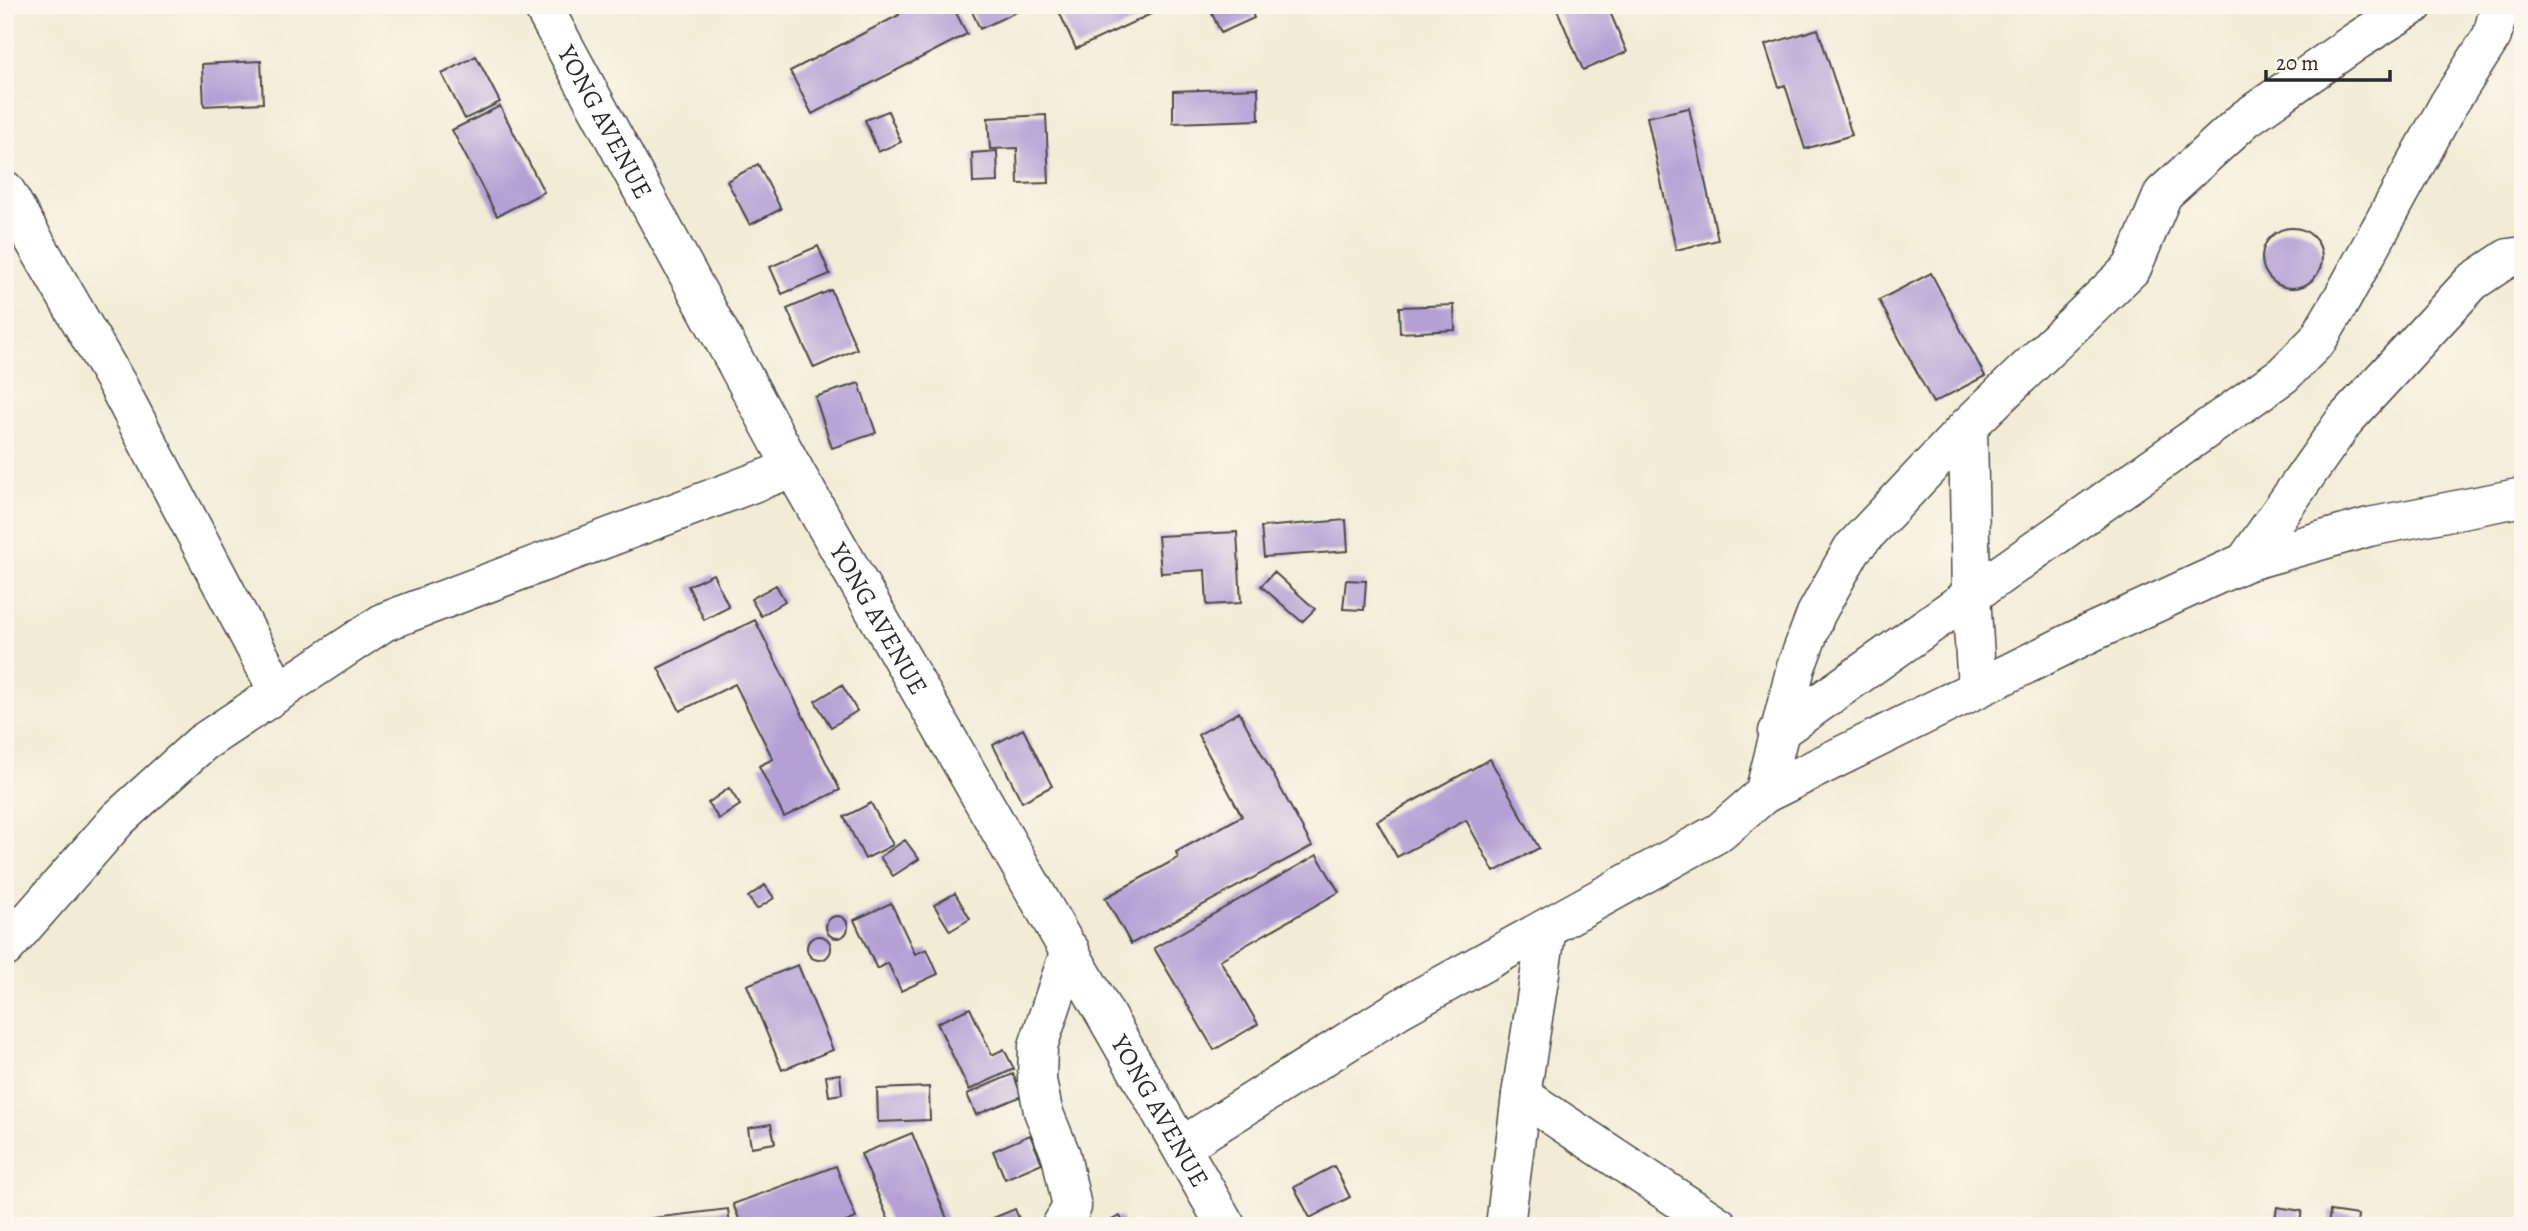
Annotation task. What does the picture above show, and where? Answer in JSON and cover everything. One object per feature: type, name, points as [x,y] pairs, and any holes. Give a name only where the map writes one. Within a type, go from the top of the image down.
[{"type":"street","name":"YONG AVENUE","points":[[542,5],[793,468],[1226,1226]]},
{"type":"street","points":[[1764,794],[1778,732],[1816,614],[1852,549],[1968,426],[2133,268],[2163,194],[2245,119],[2361,22],[2414,5]]},
{"type":"street","points":[[1778,732],[2283,375],[2317,341],[2448,105],[2492,36],[2500,5]]},
{"type":"street","points":[[5,190],[117,384],[278,691]]},
{"type":"street","points":[[2245,562],[2345,420],[2472,282],[2508,258],[2523,256]]},
{"type":"street","points":[[1968,426],[1971,596],[1977,688]]},
{"type":"street","points":[[5,948],[118,819],[202,743],[384,622],[793,468]]},
{"type":"street","points":[[1182,1146],[1401,1008],[1720,832],[1764,794],[1977,688],[2245,562],[2369,527],[2523,497]]},
{"type":"street","points":[[1505,1226],[1521,1095],[1547,928]]},
{"type":"street","points":[[1062,1226],[1072,1207],[1060,1155],[1043,1111],[1037,1080],[1038,1046],[1070,950]]},
{"type":"street","points":[[1521,1095],[1719,1226]]},
{"type":"building","points":[[894,5],[952,5],[967,34],[812,114],[790,71],[899,15]]},
{"type":"building","points":[[969,5],[1031,5],[980,29]]},
{"type":"building","points":[[1056,5],[1170,5],[1076,49]]},
{"type":"building","points":[[1208,5],[1249,5],[1254,18],[1221,33]]},
{"type":"building","points":[[1555,5],[1607,5],[1627,52],[1583,70]]},
{"type":"building","points":[[1818,29],[1852,135],[1805,149],[1785,85],[1779,87],[1765,45]]},
{"type":"building","points":[[476,56],[500,102],[465,119],[442,74]]},
{"type":"building","points":[[261,61],[263,103],[204,106],[202,64]]},
{"type":"building","points":[[1258,88],[1259,120],[1173,123],[1173,91]]},
{"type":"building","points":[[500,106],[544,192],[497,216],[452,130]]},
{"type":"building","points":[[1689,108],[1718,240],[1676,250],[1647,117]]},
{"type":"building","points":[[888,111],[901,142],[878,152],[865,120]]},
{"type":"building","points":[[1046,115],[1049,183],[1018,184],[1017,148],[990,149],[988,118]]},
{"type":"building","points":[[997,151],[998,182],[973,183],[972,153]]},
{"type":"building","points":[[758,164],[781,209],[750,225],[727,181]]},
{"type":"building","points":[[2292,228],[2309,233],[2317,241],[2322,258],[2317,275],[2309,283],[2292,288],[2275,283],[2267,275],[2262,258],[2267,241],[2275,233]]},
{"type":"building","points":[[818,246],[830,274],[782,294],[770,267]]},
{"type":"building","points":[[1931,273],[1985,376],[1933,403],[1879,300]]},
{"type":"building","points":[[831,290],[857,349],[814,368],[787,309]]},
{"type":"building","points":[[1454,305],[1455,330],[1400,333],[1399,307]]},
{"type":"building","points":[[859,383],[876,433],[832,448],[815,397]]},
{"type":"building","points":[[1346,520],[1348,551],[1264,557],[1261,527]]},
{"type":"building","points":[[1237,532],[1241,603],[1207,605],[1205,570],[1161,573],[1158,536]]},
{"type":"building","points":[[1274,572],[1315,609],[1302,622],[1261,586]]},
{"type":"building","points":[[713,574],[729,607],[704,620],[688,586]]},
{"type":"building","points":[[1346,580],[1366,581],[1364,610],[1343,609]]},
{"type":"building","points":[[776,585],[785,601],[761,616],[751,599]]},
{"type":"building","points":[[755,620],[840,790],[784,817],[759,766],[773,759],[735,684],[680,711],[658,668]]},
{"type":"building","points":[[842,685],[857,711],[831,727],[815,701]]},
{"type":"building","points":[[1239,712],[1312,846],[1131,944],[1105,898],[1178,858],[1176,852],[1242,816],[1198,735]]},
{"type":"building","points":[[1023,729],[1052,786],[1022,802],[993,745]]},
{"type":"building","points":[[1490,759],[1539,848],[1494,872],[1466,820],[1397,857],[1377,821]]},
{"type":"building","points":[[729,788],[740,805],[719,819],[708,803]]},
{"type":"building","points":[[871,803],[893,845],[865,859],[844,817]]},
{"type":"building","points":[[905,840],[919,859],[893,876],[880,857]]},
{"type":"building","points":[[1317,855],[1339,892],[1220,960],[1258,1024],[1214,1050],[1154,948]]},
{"type":"building","points":[[765,885],[774,898],[757,909],[748,897]]},
{"type":"building","points":[[955,893],[970,919],[950,931],[934,905]]},
{"type":"building","points":[[891,903],[915,954],[927,949],[938,974],[901,991],[888,963],[877,969],[854,920]]},
{"type":"building","points":[[837,916],[845,919],[848,927],[845,935],[837,938],[829,935],[826,927],[829,919]]},
{"type":"building","points":[[819,936],[828,939],[831,948],[828,957],[819,960],[810,957],[807,948],[810,939]]},
{"type":"building","points":[[798,965],[833,1050],[782,1070],[747,985]]},
{"type":"building","points":[[970,1008],[992,1055],[1004,1049],[1014,1069],[969,1090],[937,1023]]},
{"type":"building","points":[[840,1074],[842,1094],[829,1096],[826,1076]]},
{"type":"building","points":[[1013,1074],[1022,1096],[976,1115],[967,1094]]},
{"type":"building","points":[[929,1087],[930,1120],[878,1122],[877,1089]]},
{"type":"building","points":[[771,1124],[775,1143],[751,1147],[748,1128]]},
{"type":"building","points":[[912,1133],[950,1226],[891,1226],[861,1154]]},
{"type":"building","points":[[1030,1135],[1042,1163],[1005,1179],[993,1151]]},
{"type":"building","points":[[836,1166],[856,1218],[836,1226],[817,1226],[815,1220],[798,1226],[742,1226],[733,1204]]},
{"type":"building","points":[[1334,1166],[1350,1197],[1310,1218],[1294,1187]]},
{"type":"building","points":[[2277,1207],[2302,1211],[2299,1226],[2274,1226]]},
{"type":"building","points":[[728,1209],[730,1226],[654,1226],[653,1218]]},
{"type":"building","points":[[1015,1209],[1022,1226],[974,1226]]},
{"type":"building","points":[[2330,1211],[2358,1215],[2357,1226],[2328,1226]]},
{"type":"building","points":[[1120,1216],[1125,1226],[1099,1226]]}]
